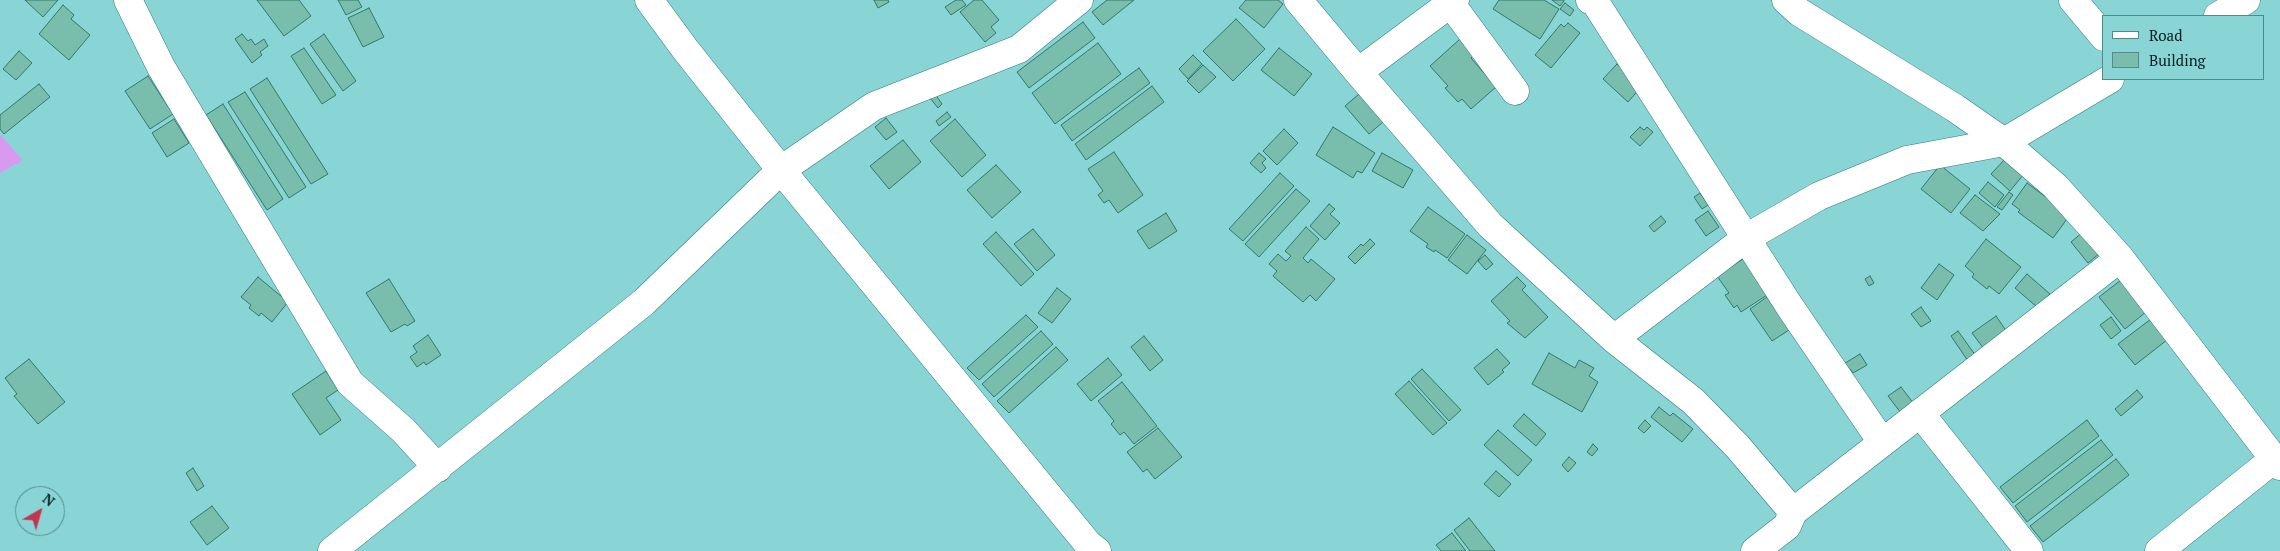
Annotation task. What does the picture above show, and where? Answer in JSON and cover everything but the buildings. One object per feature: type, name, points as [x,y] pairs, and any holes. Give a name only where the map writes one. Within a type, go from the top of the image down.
[{"type":"street","points":[[128,0],[161,67],[350,383],[403,430],[438,468]]},
{"type":"street","points":[[650,0],[685,48],[781,170],[1082,536],[1097,551]]},
{"type":"street","points":[[332,551],[644,302],[781,170],[874,106],[1020,49],[1079,0]]},
{"type":"street","points":[[1298,0],[1490,226],[1614,339],[1692,401],[1737,446],[1793,512]]},
{"type":"street","points":[[1590,0],[1595,2],[1790,307],[1882,442]]},
{"type":"street","points":[[1786,0],[1799,12],[1955,108],[2004,142],[2055,186],[2120,258],[2277,463],[2158,551]]},
{"type":"street","points":[[2073,0],[2102,35]]},
{"type":"street","points":[[2220,15],[2246,0]]},
{"type":"street","points":[[1358,72],[1453,2],[1514,91]]},
{"type":"street","points":[[1614,339],[1746,238],[1819,196],[1907,160],[2004,142],[2108,80]]},
{"type":"street","points":[[1755,551],[1787,526],[1793,512],[2120,258]]},
{"type":"street","points":[[1920,413],[2029,551]]},
{"type":"shaded area","points":[[0,135],[23,160],[0,173]]}]
